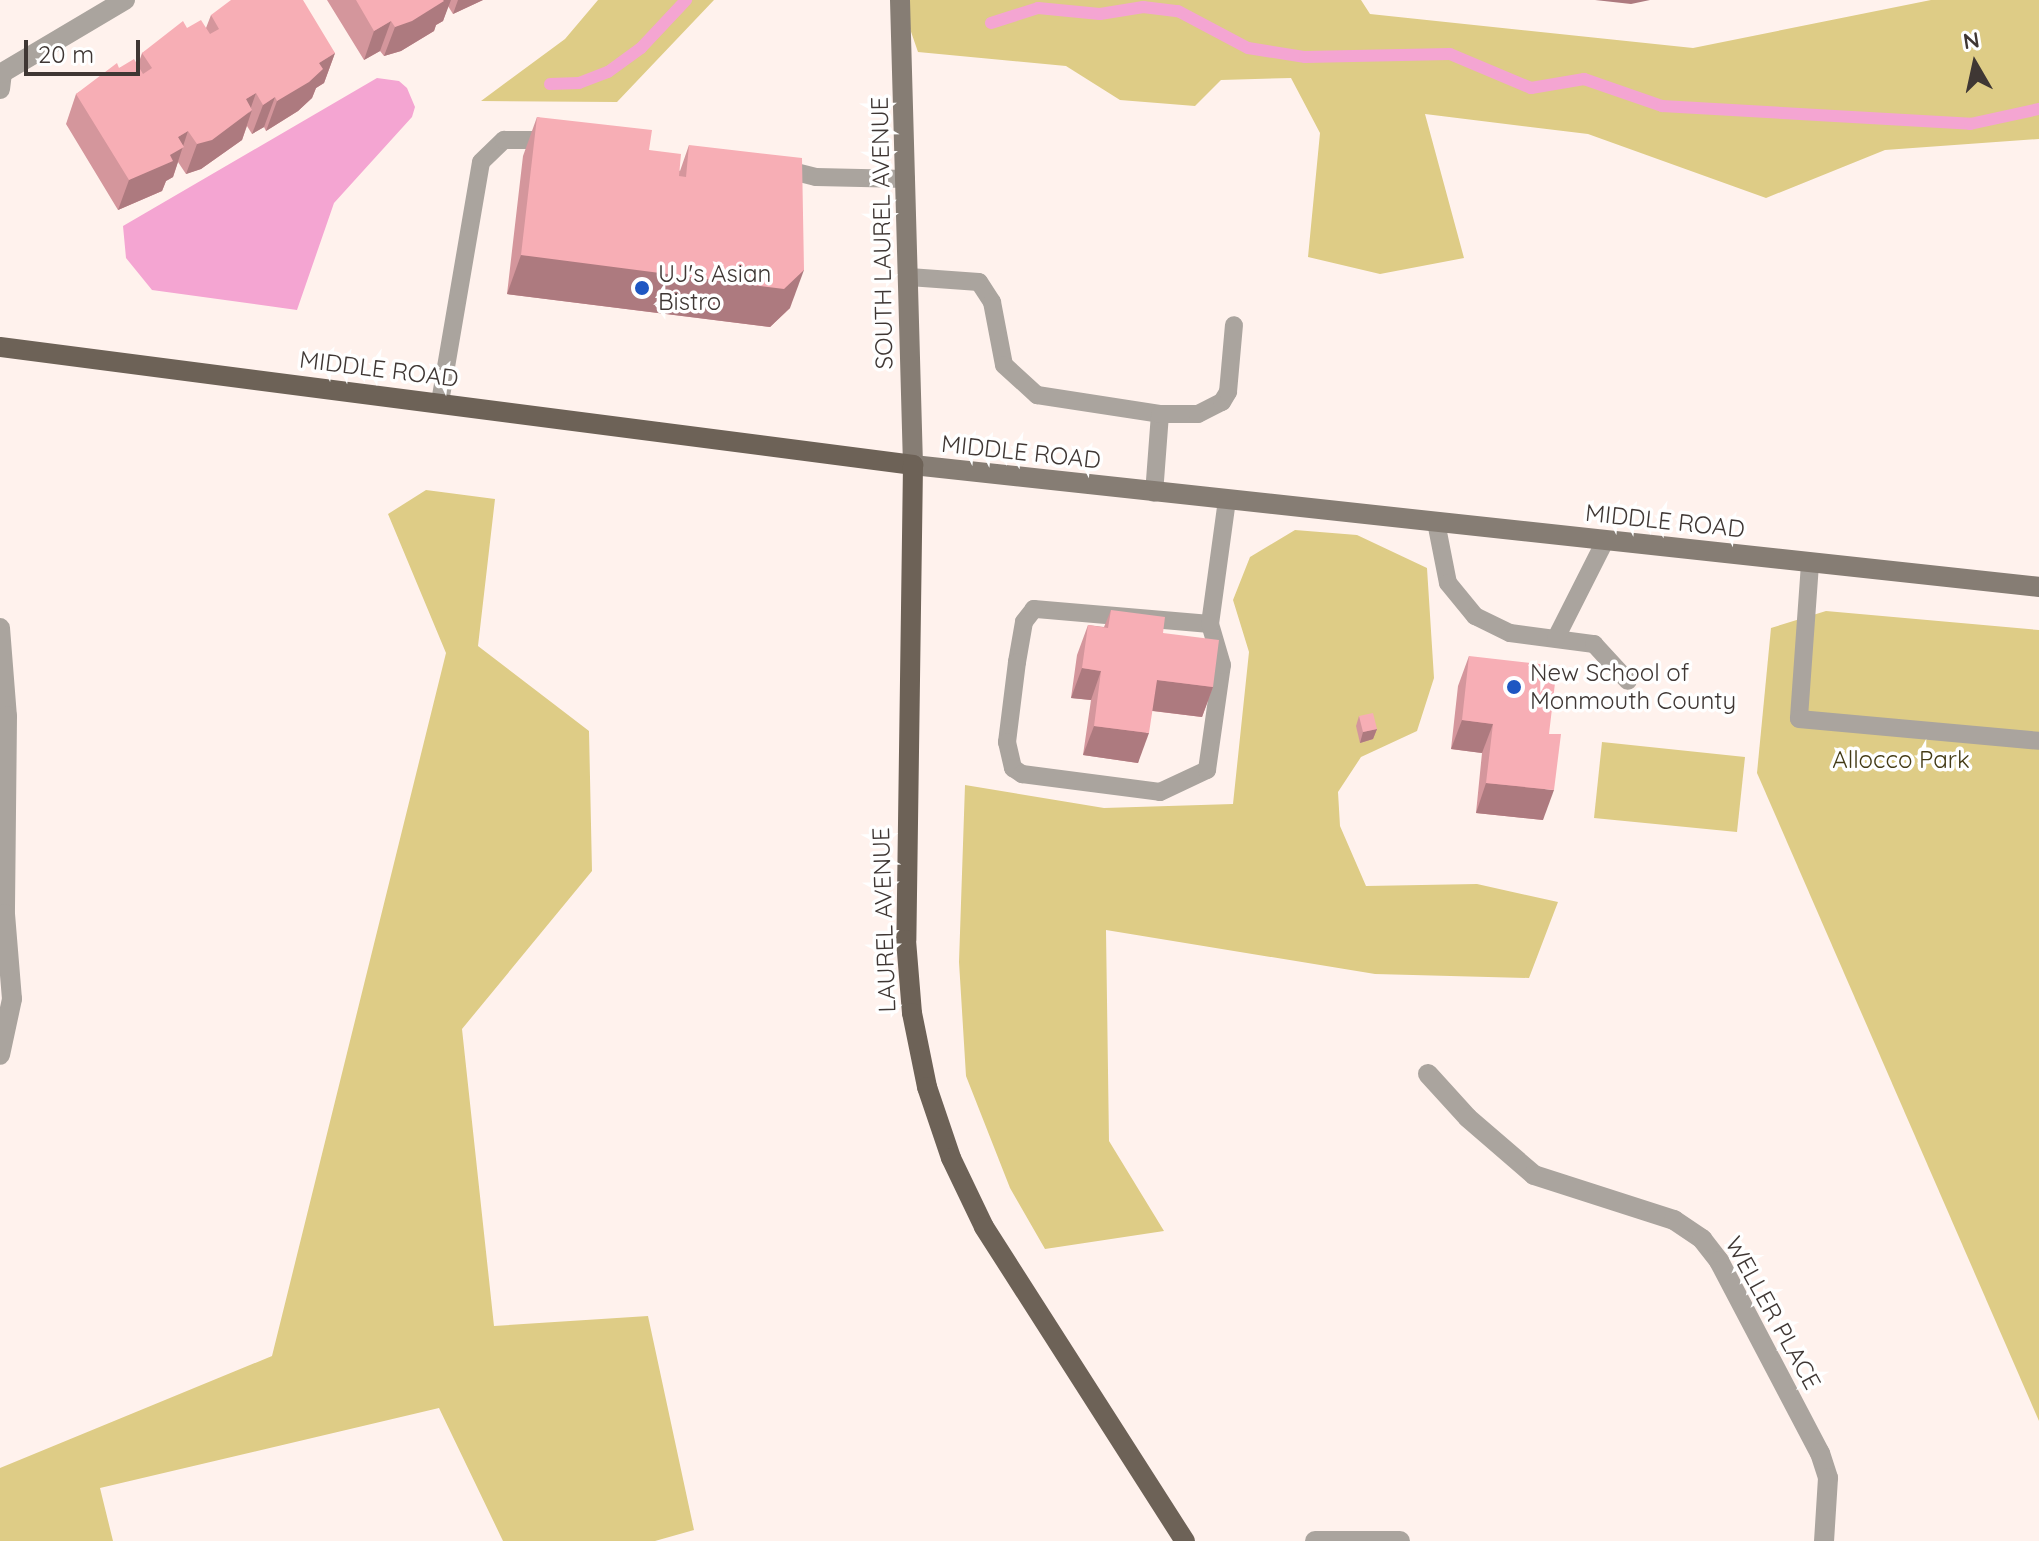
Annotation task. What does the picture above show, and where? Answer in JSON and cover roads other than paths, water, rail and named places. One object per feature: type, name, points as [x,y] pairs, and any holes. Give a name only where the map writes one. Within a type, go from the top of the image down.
[{"type":"main road","name":"MIDDLE ROAD","points":[[0,347],[913,465]]},
{"type":"main road","name":"LAUREL AVENUE","points":[[913,465],[906,940],[912,1013],[927,1087],[951,1158],[984,1227],[1185,1541]]},
{"type":"street","points":[[0,89],[2,73],[125,0]]},
{"type":"street","name":"SOUTH LAUREL AVENUE","points":[[900,0],[913,465]]},
{"type":"street","name":"MIDDLE ROAD","points":[[913,465],[2039,587]]},
{"type":"street","points":[[0,628],[7,716],[3,914],[12,999],[0,1055]]},
{"type":"street","name":"WELLER PLACE","points":[[1428,1074],[1468,1118],[1534,1175],[1674,1220],[1702,1239],[1719,1261],[1820,1453],[1828,1478],[1824,1541]]},
{"type":"street","points":[[1315,1541],[1400,1541]]},
{"type":"lane","points":[[440,402],[481,162],[504,140],[571,143]]},
{"type":"lane","points":[[756,164],[816,177],[906,179]]},
{"type":"lane","points":[[909,277],[979,282],[992,302],[1004,365],[1037,395],[1160,414],[1198,414],[1222,402],[1228,392],[1234,325]]},
{"type":"lane","points":[[1154,493],[1160,414]]},
{"type":"lane","points":[[1210,624],[1034,609],[1021,631],[1007,742],[1013,768],[1022,774],[1160,792],[1207,770],[1222,665],[1210,624],[1227,500]]},
{"type":"lane","points":[[1436,522],[1443,570],[1463,606],[1510,633],[1594,644],[1628,681]]},
{"type":"lane","points":[[1556,638],[1605,541]]},
{"type":"lane","points":[[1810,564],[1799,719],[2039,741]]},
{"type":"waterway","points":[[550,84],[579,83],[608,72],[641,48],[686,0]]},
{"type":"waterway","points":[[991,23],[1038,8],[1100,14],[1143,7],[1178,11],[1248,48],[1305,57],[1450,54],[1531,88],[1584,79],[1662,106],[1970,124],[2039,109]]},
{"type":"place","name":"UJ's Asian Bistro","points":[[642,288]]},
{"type":"place","name":"New School of Monmouth County","points":[[1514,687]]},
{"type":"park label","name":"Allocco Park","points":[[1901,760]]}]
